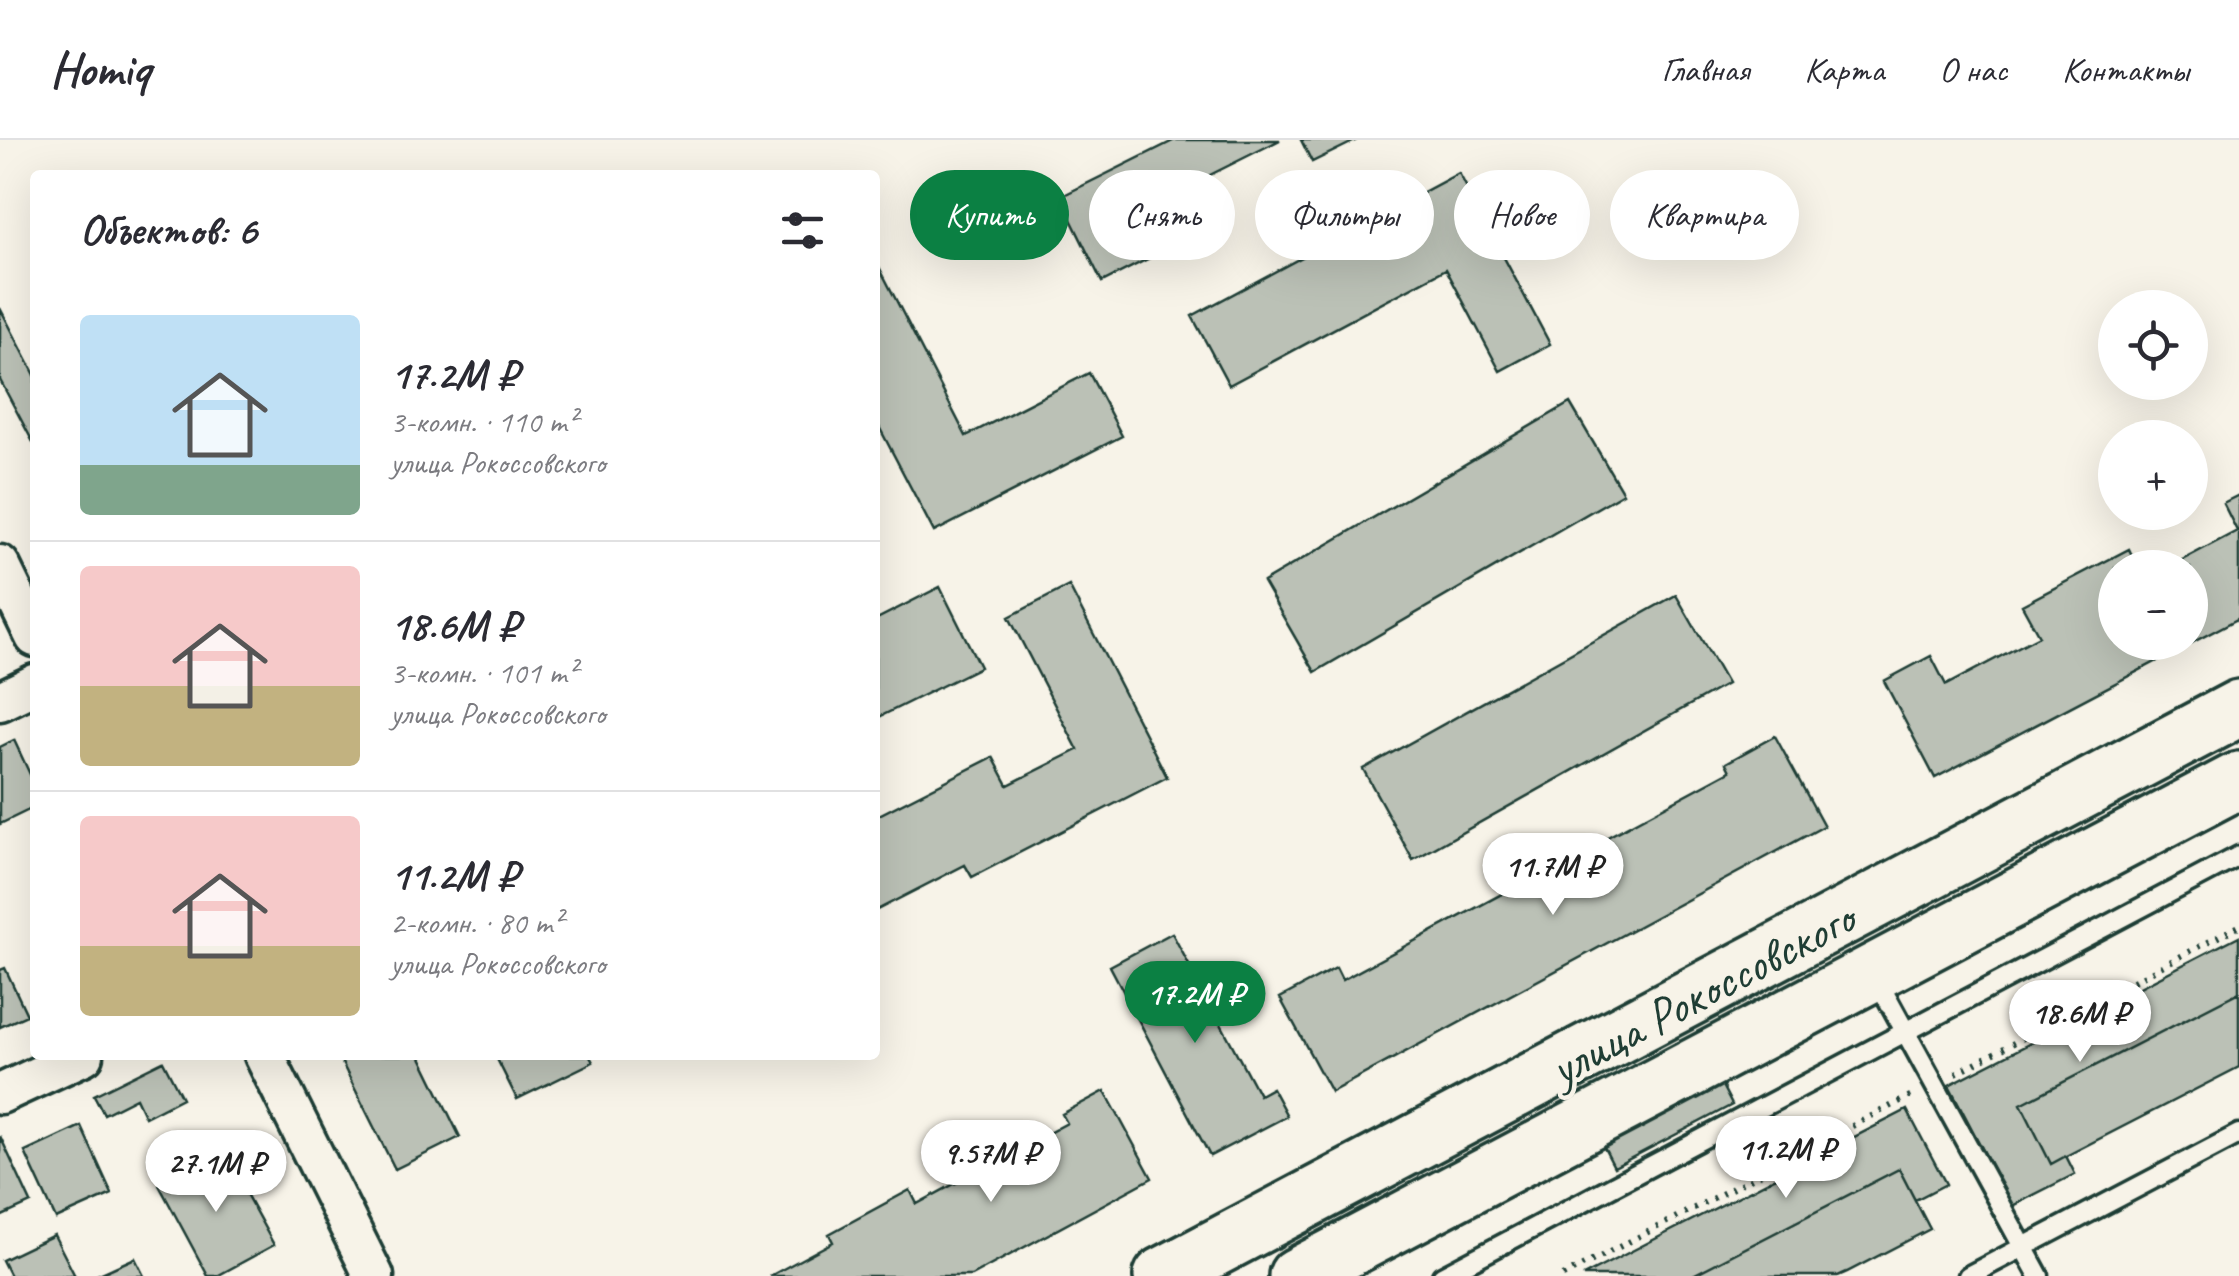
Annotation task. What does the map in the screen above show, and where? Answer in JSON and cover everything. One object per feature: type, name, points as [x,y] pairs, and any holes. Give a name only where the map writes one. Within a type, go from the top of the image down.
[{"type":"highway","name":"улица Рокоссовского","points":[[1162,1276],[2239,708]]},
{"type":"highway","name":"улица Рокоссовского","points":[[1297,1276],[2239,780]]},
{"type":"street","points":[[0,565],[30,626]]},
{"type":"street","points":[[0,702],[30,687]]},
{"type":"street","points":[[0,1094],[73,1060]]},
{"type":"street","points":[[266,1060],[374,1276]]},
{"type":"lane","points":[[1442,1276],[2239,856]]},
{"type":"lane","points":[[1874,974],[2039,1276]]},
{"type":"lane","points":[[1968,1276],[2239,1134]]},
{"type":"path","points":[[1563,1276],[2239,926]]},
{"type":"building","points":[[1175,140],[1280,140],[1220,170],[1114,170]]},
{"type":"building","points":[[1301,140],[1357,140],[1312,162]]},
{"type":"building","points":[[1454,176],[1454,260],[1505,260],[1550,344],[1500,371],[1446,269],[1229,385],[1192,316],[1297,260],[1434,260],[1434,186]]},
{"type":"building","points":[[1089,183],[1089,256],[1069,215],[1069,193]]},
{"type":"building","points":[[1091,260],[1146,260],[1102,282]]},
{"type":"building","points":[[880,269],[966,436],[1089,373],[1122,436],[934,532],[880,429]]},
{"type":"building","points":[[0,308],[30,365],[30,437],[0,380]]},
{"type":"building","points":[[1570,403],[1623,493],[1315,672],[1263,582]]},
{"type":"building","points":[[2239,495],[2239,618],[2208,634],[2208,550],[2201,550],[2237,531],[2223,503]]},
{"type":"building","points":[[2098,565],[2098,660],[2159,660],[1935,778],[1884,681],[1931,656],[1946,685],[2039,636],[2022,605]]},
{"type":"building","points":[[1069,586],[1167,777],[972,877],[965,865],[880,908],[880,814],[993,757],[1008,785],[1078,750],[1009,617]]},
{"type":"building","points":[[940,587],[980,667],[880,717],[880,617]]},
{"type":"building","points":[[1676,595],[1727,684],[1413,860],[1363,769]]},
{"type":"building","points":[[1775,736],[1824,826],[1331,1092],[1280,998],[1336,968],[1342,980],[1730,771],[1726,763]]},
{"type":"building","points":[[14,740],[30,774],[30,809],[0,824],[0,747]]},
{"type":"building","points":[[1172,933],[1204,993],[1216,987],[1232,1016],[1220,1022],[1259,1095],[1272,1088],[1287,1116],[1210,1156],[1110,966]]},
{"type":"building","points":[[2239,936],[2239,992],[2021,1104],[2051,1164],[2066,1156],[2075,1174],[2012,1206],[1949,1085]]},
{"type":"building","points":[[2239,936],[2239,1067],[2066,1156],[2075,1174],[2012,1206],[1949,1085]]},
{"type":"building","points":[[5,968],[27,1015],[0,1027],[0,970]]},
{"type":"building","points":[[340,1060],[422,1060],[460,1137],[395,1169]]},
{"type":"building","points":[[498,1060],[593,1062],[517,1099]]},
{"type":"building","points":[[163,1061],[182,1098],[145,1117],[136,1098],[104,1114],[94,1095]]},
{"type":"building","points":[[1716,1074],[1732,1105],[1614,1167],[1598,1136]]},
{"type":"building","points":[[1105,1091],[1152,1178],[971,1276],[770,1276],[833,1242],[829,1234],[910,1190],[917,1204],[1067,1123],[1062,1114]]},
{"type":"building","points":[[1907,1110],[1946,1184],[1915,1200],[1899,1169],[1691,1276],[1583,1276]]},
{"type":"building","points":[[81,1126],[112,1194],[56,1219],[25,1152]]},
{"type":"building","points":[[0,1136],[31,1203],[0,1217]]},
{"type":"building","points":[[222,1150],[274,1245],[217,1276],[208,1276],[159,1185]]},
{"type":"building","points":[[1899,1169],[1930,1229],[1847,1272],[1838,1276],[1691,1276]]},
{"type":"building","points":[[54,1235],[75,1276],[10,1276],[2,1260]]},
{"type":"building","points":[[135,1258],[144,1276],[95,1276]]}]
